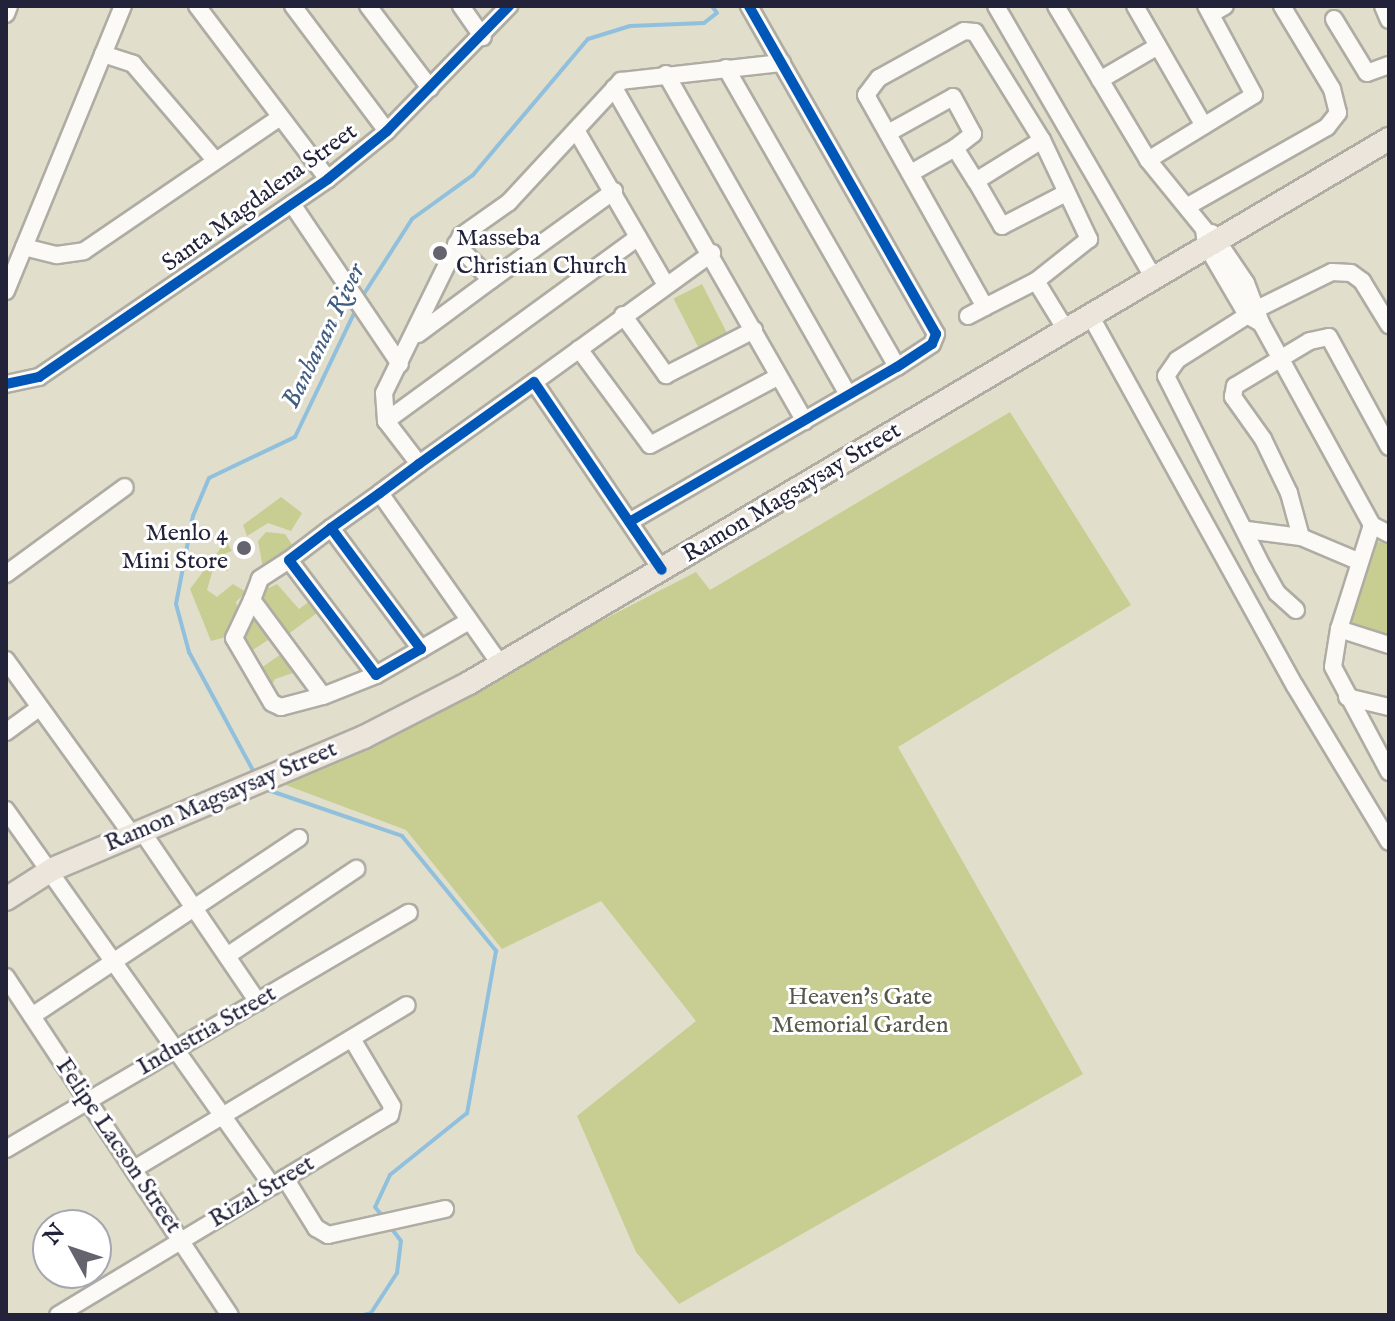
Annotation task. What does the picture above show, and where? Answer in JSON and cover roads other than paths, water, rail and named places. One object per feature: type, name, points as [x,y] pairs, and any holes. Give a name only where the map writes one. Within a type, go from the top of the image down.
[{"type":"main road","name":"Ramon Magsaysay Street","points":[[6,899],[53,869],[364,737],[501,665],[1066,330],[1153,277],[1209,237],[1389,139]]},
{"type":"street","points":[[6,14],[9,6]]},
{"type":"street","points":[[6,291],[123,6]]},
{"type":"street","points":[[197,6],[328,179]]},
{"type":"street","points":[[293,6],[387,131]]},
{"type":"street","points":[[368,6],[430,88]]},
{"type":"street","points":[[461,6],[483,37]]},
{"type":"street","name":"Santa Magdalena Street","points":[[6,384],[39,377],[328,179],[387,131],[483,37],[509,6]]},
{"type":"street","points":[[631,521],[932,344],[933,324],[749,6]]},
{"type":"street","points":[[996,6],[1153,277]]},
{"type":"street","points":[[1056,6],[1148,160],[1188,206],[1283,357],[1372,525],[1389,534]]},
{"type":"street","points":[[1135,6],[1204,126]]},
{"type":"street","points":[[1188,206],[1327,127],[1338,113],[1332,89],[1282,6]]},
{"type":"street","points":[[1383,6],[1389,20]]},
{"type":"street","points":[[1148,160],[1250,100],[1254,91],[1214,9]]},
{"type":"street","points":[[1334,19],[1367,73],[1389,65]]},
{"type":"street","points":[[968,316],[1036,281],[1089,239],[1064,194],[1042,140],[970,29],[871,86],[868,104],[888,133],[985,307]]},
{"type":"street","points":[[1100,80],[1158,46]]},
{"type":"street","points":[[103,54],[133,64],[215,160]]},
{"type":"street","points":[[419,464],[386,421],[381,401],[415,336],[456,244],[476,222],[509,202],[614,88],[635,78],[782,63]]},
{"type":"street","points":[[726,68],[897,367]]},
{"type":"street","points":[[666,74],[848,394]]},
{"type":"street","points":[[614,88],[712,253],[805,421]]},
{"type":"street","points":[[888,133],[953,97],[973,134],[911,173]]},
{"type":"street","points":[[24,247],[57,255],[84,251],[279,118]]},
{"type":"street","points":[[576,130],[666,285]]},
{"type":"street","points":[[976,181],[1042,140]]},
{"type":"street","points":[[955,148],[1002,226],[1064,194]]},
{"type":"street","points":[[415,336],[614,191]]},
{"type":"street","points":[[292,204],[400,364]]},
{"type":"street","points":[[386,421],[638,237]]},
{"type":"street","points":[[456,244],[491,280]]},
{"type":"street","points":[[469,621],[376,675],[323,696],[281,707],[272,703],[234,638],[260,579],[712,253]]},
{"type":"street","points":[[1296,610],[1277,593],[1247,530],[1180,413],[1166,376],[1177,360],[1322,275],[1351,273],[1362,281],[1389,325]]},
{"type":"street","points":[[1036,281],[1066,330]]},
{"type":"street","points":[[623,315],[666,375],[754,330]]},
{"type":"street","points":[[1090,315],[1295,686],[1389,842]]},
{"type":"street","points":[[1301,537],[1298,517],[1273,458],[1233,397],[1235,386],[1283,357],[1329,337],[1389,447]]},
{"type":"street","points":[[579,349],[650,445],[779,376]]},
{"type":"street","points":[[534,382],[662,570]]},
{"type":"street","points":[[6,574],[125,487]]},
{"type":"street","points":[[380,493],[501,665]]},
{"type":"street","points":[[1372,525],[1358,561],[1339,629],[1333,667],[1389,772]]},
{"type":"street","points":[[331,528],[421,649]]},
{"type":"street","points":[[1247,530],[1301,537],[1358,561]]},
{"type":"street","points":[[289,560],[376,675]]},
{"type":"street","points":[[252,600],[323,696]]},
{"type":"street","points":[[1339,629],[1389,645]]},
{"type":"street","points":[[6,660],[39,708],[194,907],[258,1002]]},
{"type":"street","points":[[1347,697],[1389,707]]},
{"type":"street","points":[[6,732],[39,708]]},
{"type":"street","points":[[6,810],[53,869],[224,1117],[321,1234],[378,1225],[445,1209]]},
{"type":"street","points":[[32,1016],[299,838]]},
{"type":"street","points":[[227,956],[356,869]]},
{"type":"street","name":"Industria Street","points":[[6,1149],[409,913]]},
{"type":"street","name":"Felipe Lacson Street","points":[[6,977],[227,1314]]},
{"type":"street","points":[[134,1169],[407,1005]]},
{"type":"street","name":"Rizal Street","points":[[58,1315],[393,1110],[352,1039]]},
{"type":"waterway","name":"Banbanan River","points":[[362,297],[412,219],[473,175],[588,39],[630,26],[704,23],[717,13],[712,6]]},
{"type":"waterway","name":"Banbanan River","points":[[256,776],[189,652],[176,604],[193,516],[209,478],[295,437],[356,309]]},
{"type":"waterway","name":"Banbanan River","points":[[262,788],[402,836],[496,951],[467,1113],[390,1175],[375,1207],[384,1218]]},
{"type":"waterway","name":"Banbanan River","points":[[364,1315],[371,1313],[397,1273],[401,1241],[389,1225]]},
{"type":"place","name":"Masseba Christian Church","points":[[440,253]]},
{"type":"place","name":"Menlo 4 Mini Store","points":[[244,548]]},
{"type":"park label","name":"Heaven's Gate Memorial Garden","points":[[860,1012]]}]
